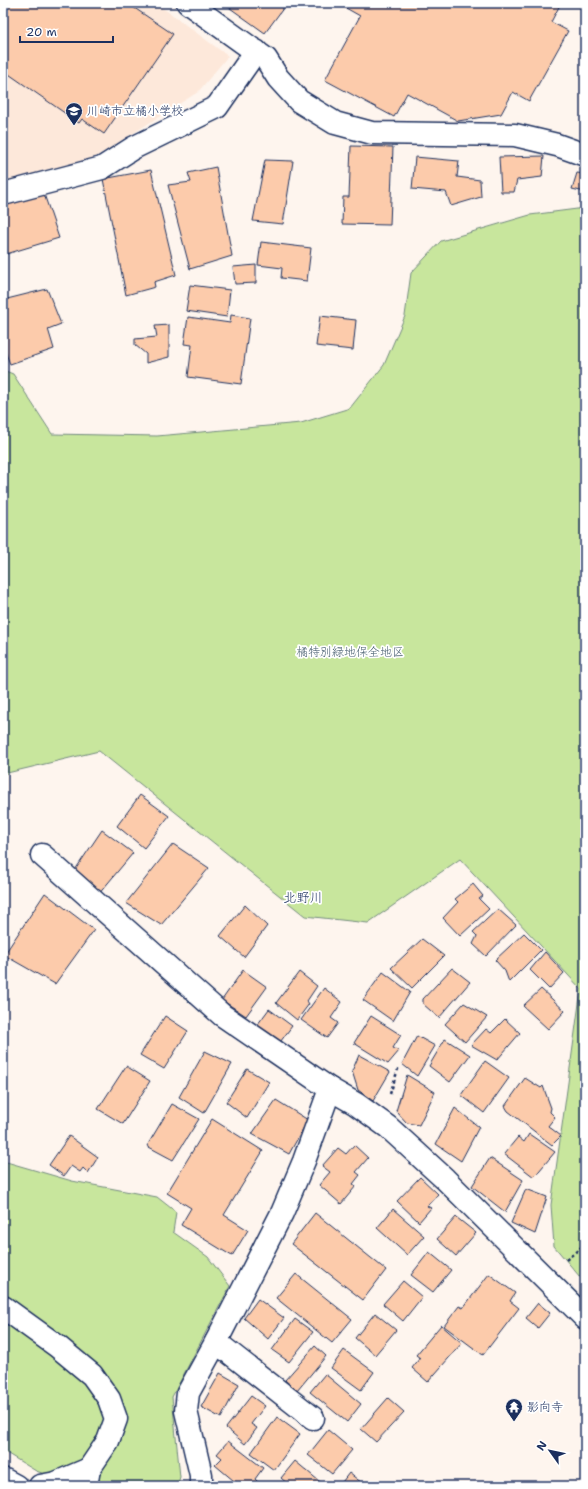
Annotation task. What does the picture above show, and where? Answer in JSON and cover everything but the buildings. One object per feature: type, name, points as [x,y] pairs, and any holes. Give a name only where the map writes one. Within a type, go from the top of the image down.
[{"type":"street","points":[[188,3],[266,58],[278,78],[298,101],[335,123],[372,133],[515,135],[557,145],[585,155]]},
{"type":"street","points":[[3,194],[102,168],[133,148],[217,107],[256,51]]},
{"type":"street","points":[[42,855],[222,1015],[388,1127],[453,1187],[585,1318]]},
{"type":"street","points":[[200,1486],[201,1475],[186,1411],[188,1393],[216,1342],[282,1213],[304,1161],[330,1089]]},
{"type":"street","points":[[3,1307],[57,1346],[92,1375],[109,1399],[116,1419],[108,1441],[87,1477],[40,1486]]},
{"type":"street","points":[[216,1342],[313,1418]]},
{"type":"street","points":[[3,1479],[16,1486]]},
{"type":"shaded area","name":"川崎市立橘小学校","points":[[3,3],[156,3],[228,56],[198,92],[91,160],[3,182]]},
{"type":"green space","name":"橘特別緑地保全地区","points":[[585,208],[585,1283],[554,1246],[551,1205],[581,989],[460,859],[368,923],[305,916],[99,751],[3,774],[3,370],[13,374],[52,434],[157,436],[301,423],[350,408],[384,365],[405,316],[411,273],[441,241],[530,215]]},
{"type":"green space","points":[[3,1161],[72,1181],[157,1197],[176,1212],[173,1232],[208,1257],[230,1286],[172,1397],[180,1477],[177,1486],[80,1486],[36,1471],[3,1451]]},
{"type":"place","name":"川崎市立橘小学校","points":[[74,126]]},
{"type":"place","name":"影向寺","points":[[514,1422]]},
{"type":"district","name":"北野川","points":[[303,897]]}]
